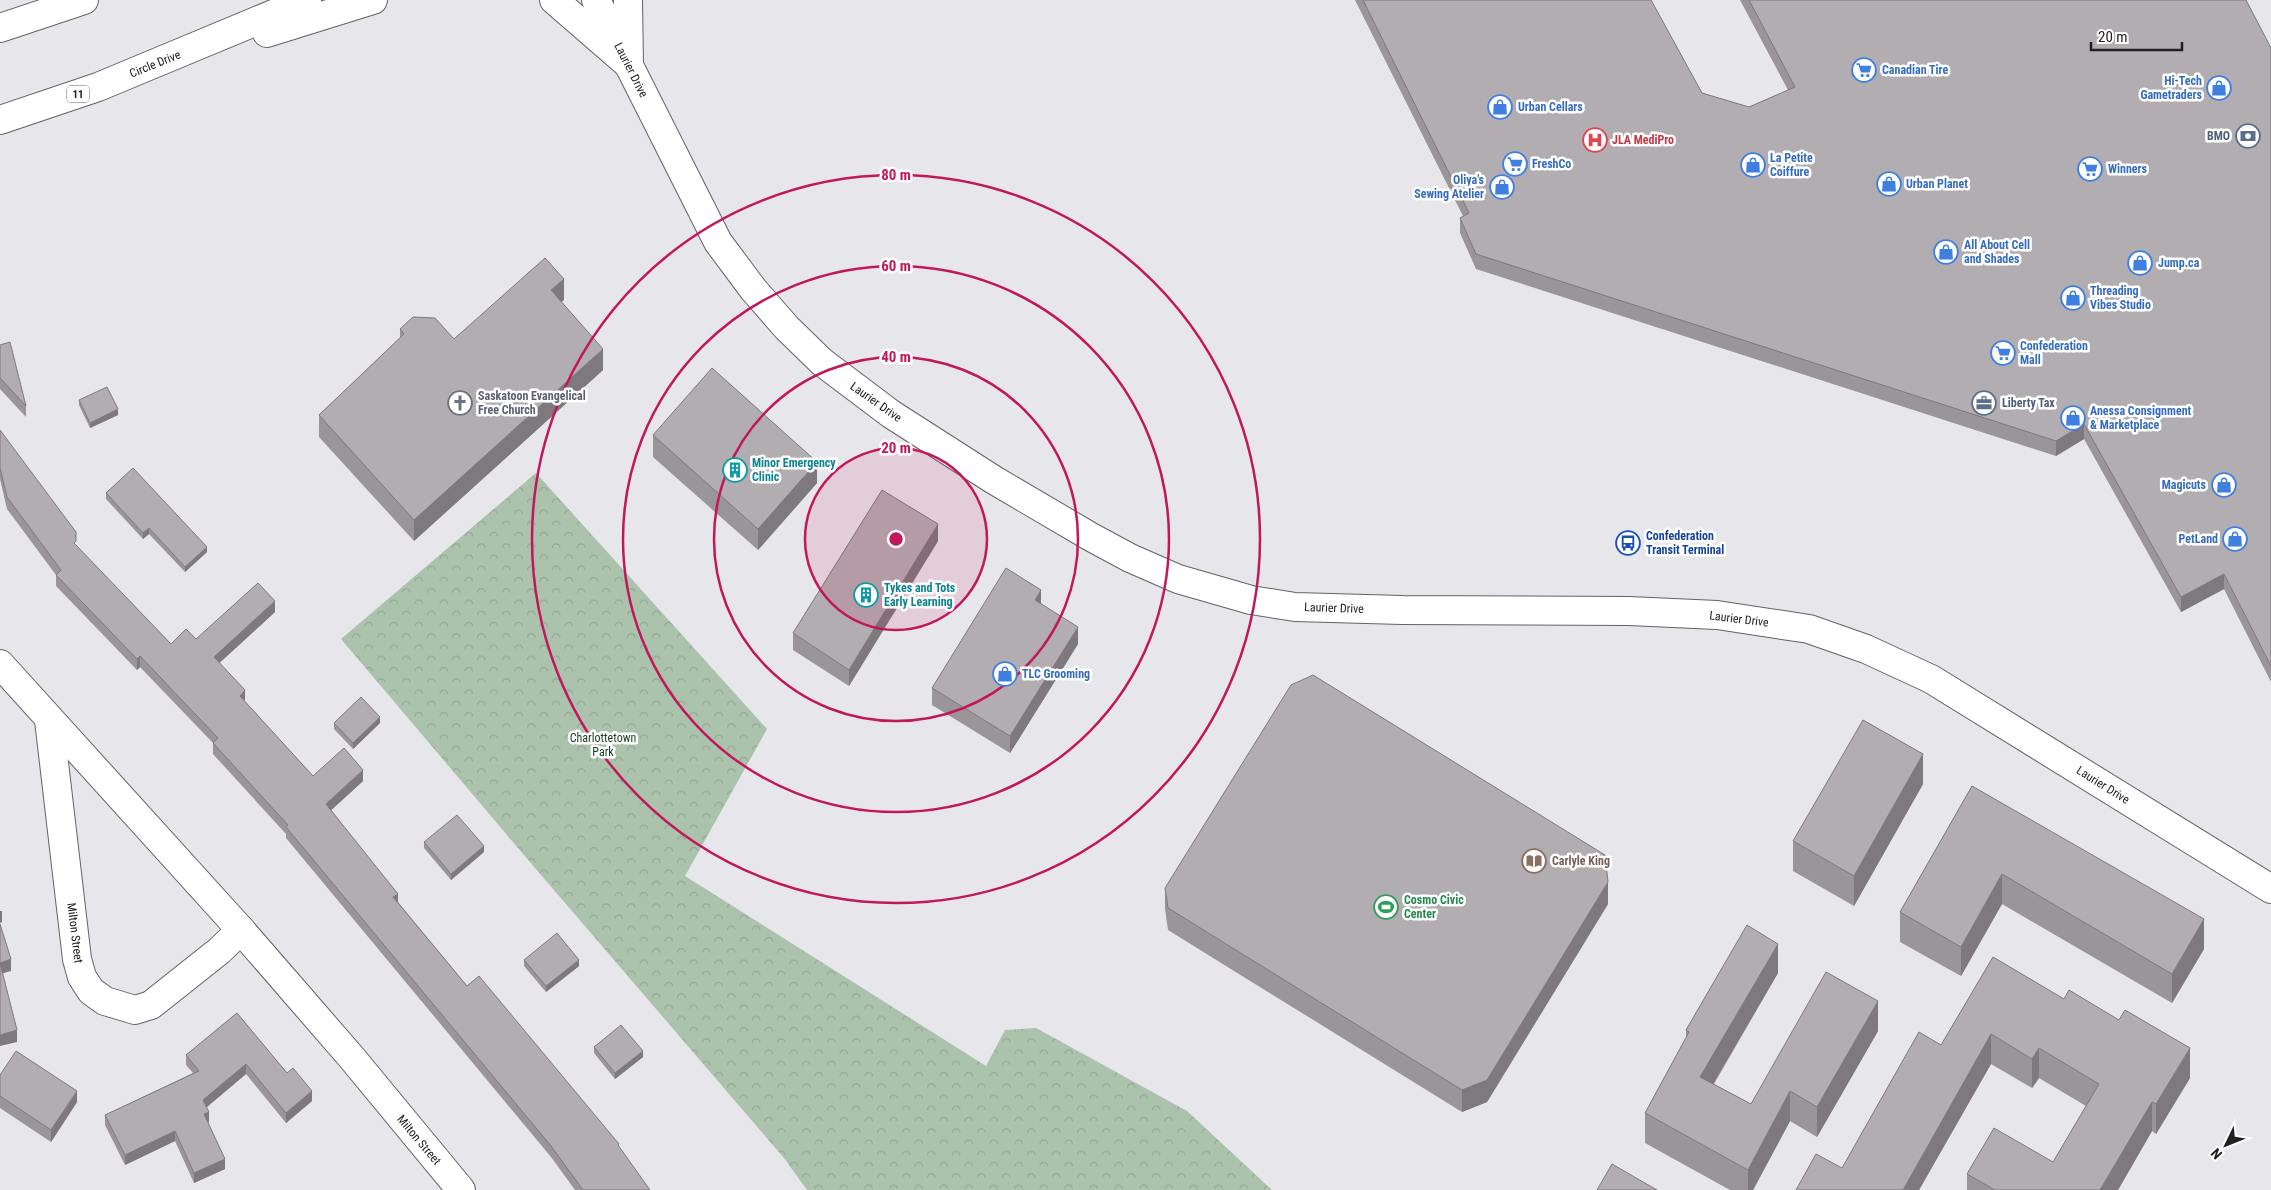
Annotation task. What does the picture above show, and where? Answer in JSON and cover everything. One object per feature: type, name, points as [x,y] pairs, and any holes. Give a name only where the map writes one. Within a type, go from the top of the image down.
[{"type":"main road","points":[[0,28],[84,0]]},
{"type":"main road","name":"Circle Drive","points":[[0,120],[98,87],[155,65],[307,0]]},
{"type":"main road","points":[[155,65],[315,20],[373,0]]},
{"type":"main road","points":[[554,0],[629,65]]},
{"type":"main road","name":"Laurier Drive","points":[[596,0],[718,242],[753,289],[786,328],[822,362],[891,414],[1040,508],[1130,558],[1178,579],[1209,589],[1251,600],[1295,607],[1412,610],[1629,611],[1717,615],[1809,629],[1866,649],[1930,679],[2271,890]]},
{"type":"main road","points":[[628,0],[629,65]]},
{"type":"main road","name":"Milton Street","points":[[0,664],[241,930],[352,1058],[461,1190]]},
{"type":"main road","name":"Milton Street","points":[[49,720],[77,959],[82,977],[91,991],[105,1002],[135,1010],[151,1005],[241,930]]},
{"type":"main road","points":[[2238,869],[2271,878]]},
{"type":"main road","points":[[2238,869],[2271,900]]},
{"type":"green space","name":"Charlottetown Park","points":[[536,473],[767,729],[685,876],[986,1066],[1005,1030],[1036,1028],[1187,1111],[1272,1190],[807,1190],[784,1158],[341,639]]},
{"type":"building","name":"Confederation Mall","points":[[1363,0],[1651,0],[1702,93],[1749,107],[1795,87],[1749,0],[2246,0],[2271,48],[2271,666],[2224,574],[2181,597],[2084,424],[2056,441],[1476,254],[1460,218],[1469,213]]},
{"type":"building","name":"Saskatoon Evangelical Free Church","points":[[545,258],[564,279],[551,290],[603,349],[414,520],[319,415],[404,334],[400,329],[413,317],[435,318],[454,339]]},
{"type":"building","points":[[10,342],[26,406],[0,378],[0,345]]},
{"type":"building","name":"Minor Emergency Clinic","points":[[712,368],[817,462],[758,529],[653,435]]},
{"type":"building","points":[[107,387],[118,409],[90,423],[79,400]]},
{"type":"building","points":[[0,430],[76,532],[76,541],[74,543],[171,644],[186,629],[196,639],[258,583],[275,601],[214,657],[245,690],[240,696],[313,776],[344,748],[363,770],[326,804],[398,894],[393,897],[467,986],[479,976],[619,1144],[650,1190],[583,1190],[551,1146],[286,827],[288,825],[213,743],[218,738],[140,656],[137,659],[56,575],[61,570],[7,497],[0,468]]},
{"type":"building","points":[[133,468],[207,547],[185,567],[149,528],[143,533],[106,493]]},
{"type":"building","name":"Tykes and Tots Early Learning","points":[[882,490],[938,524],[849,670],[793,633]]},
{"type":"building","name":"TLC Grooming","points":[[1006,568],[1041,590],[1035,600],[1078,627],[1010,736],[932,688]]},
{"type":"building","name":"Cosmo Civic Center","points":[[1313,675],[1605,855],[1608,882],[1487,1080],[1462,1090],[1168,908],[1165,888],[1291,685]]},
{"type":"building","points":[[361,697],[380,717],[353,743],[334,723]]},
{"type":"building","points":[[1863,720],[1923,754],[1854,876],[1793,841]]},
{"type":"building","points":[[1972,786],[2204,919],[2172,974],[2002,874],[1961,947],[1900,912]]},
{"type":"building","points":[[457,815],[484,846],[451,874],[424,842]]},
{"type":"building","points":[[0,924],[11,959],[0,963]]},
{"type":"building","points":[[1747,925],[1778,944],[1700,1077],[1751,1104],[1826,972],[1878,1001],[1817,1107],[1790,1091],[1748,1170],[1645,1113],[1689,1032],[1686,1030]]},
{"type":"building","points":[[557,933],[579,960],[546,986],[524,960]]},
{"type":"building","points":[[1993,957],[2064,999],[2069,990],[2119,1020],[2125,1010],[2190,1048],[2156,1104],[2152,1102],[2100,1190],[1995,1190],[1967,1174],[1994,1128],[2053,1162],[2099,1084],[2039,1048],[2032,1059],[1991,1034],[1903,1190],[1796,1190],[1816,1154],[1842,1168],[1919,1032],[1941,1045]]},
{"type":"building","points":[[0,963],[17,1030],[0,1035]]},
{"type":"building","points":[[237,1013],[287,1073],[293,1068],[312,1091],[286,1113],[246,1064],[203,1100],[209,1112],[204,1114],[225,1159],[194,1173],[175,1131],[125,1155],[105,1115],[199,1071],[186,1055]]},
{"type":"building","points":[[621,1025],[643,1051],[615,1073],[594,1047]]},
{"type":"building","points":[[16,1051],[77,1091],[51,1130],[0,1096],[0,1075]]},
{"type":"building","points":[[1612,1164],[1657,1190],[1597,1190]]},
{"type":"place","name":"Canadian Tire","points":[[1864,70]]},
{"type":"place","name":"Hi-Tech Gametraders","points":[[2219,88]]},
{"type":"place","name":"Urban Cellars","points":[[1500,107]]},
{"type":"place","name":"BMO","points":[[2248,136]]},
{"type":"place","name":"JLA MediPro","points":[[1595,140]]},
{"type":"place","name":"FreshCo","points":[[1515,164]]},
{"type":"place","name":"La Petite Coiffure","points":[[1753,165]]},
{"type":"place","name":"Winners","points":[[2090,169]]},
{"type":"place","name":"Urban Planet","points":[[1889,184]]},
{"type":"place","name":"Oliya's Sewing Atelier","points":[[1502,187]]},
{"type":"place","name":"All About Cell and Shades","points":[[1946,252]]},
{"type":"place","name":"Jump.ca","points":[[2140,263]]},
{"type":"place","name":"Threading Vibes Studio","points":[[2073,298]]},
{"type":"place","name":"Confederation Mall","points":[[2003,353]]},
{"type":"place","name":"Saskatoon Evangelical Free Church","points":[[460,403]]},
{"type":"place","name":"Liberty Tax","points":[[1984,403]]},
{"type":"place","name":"Anessa Consignment & Marketplace","points":[[2073,418]]},
{"type":"place","name":"Minor Emergency Clinic","points":[[735,470]]},
{"type":"place","name":"Magicuts","points":[[2224,485]]},
{"type":"place","name":"PetLand","points":[[2235,539]]},
{"type":"place","name":"Confederation Transit Terminal","points":[[1628,543]]},
{"type":"place","name":"Tykes and Tots Early Learning","points":[[866,595]]},
{"type":"place","name":"TLC Grooming","points":[[1005,674]]},
{"type":"place","name":"Carlyle King","points":[[1534,861]]},
{"type":"place","name":"Cosmo Civic Center","points":[[1386,907]]}]
